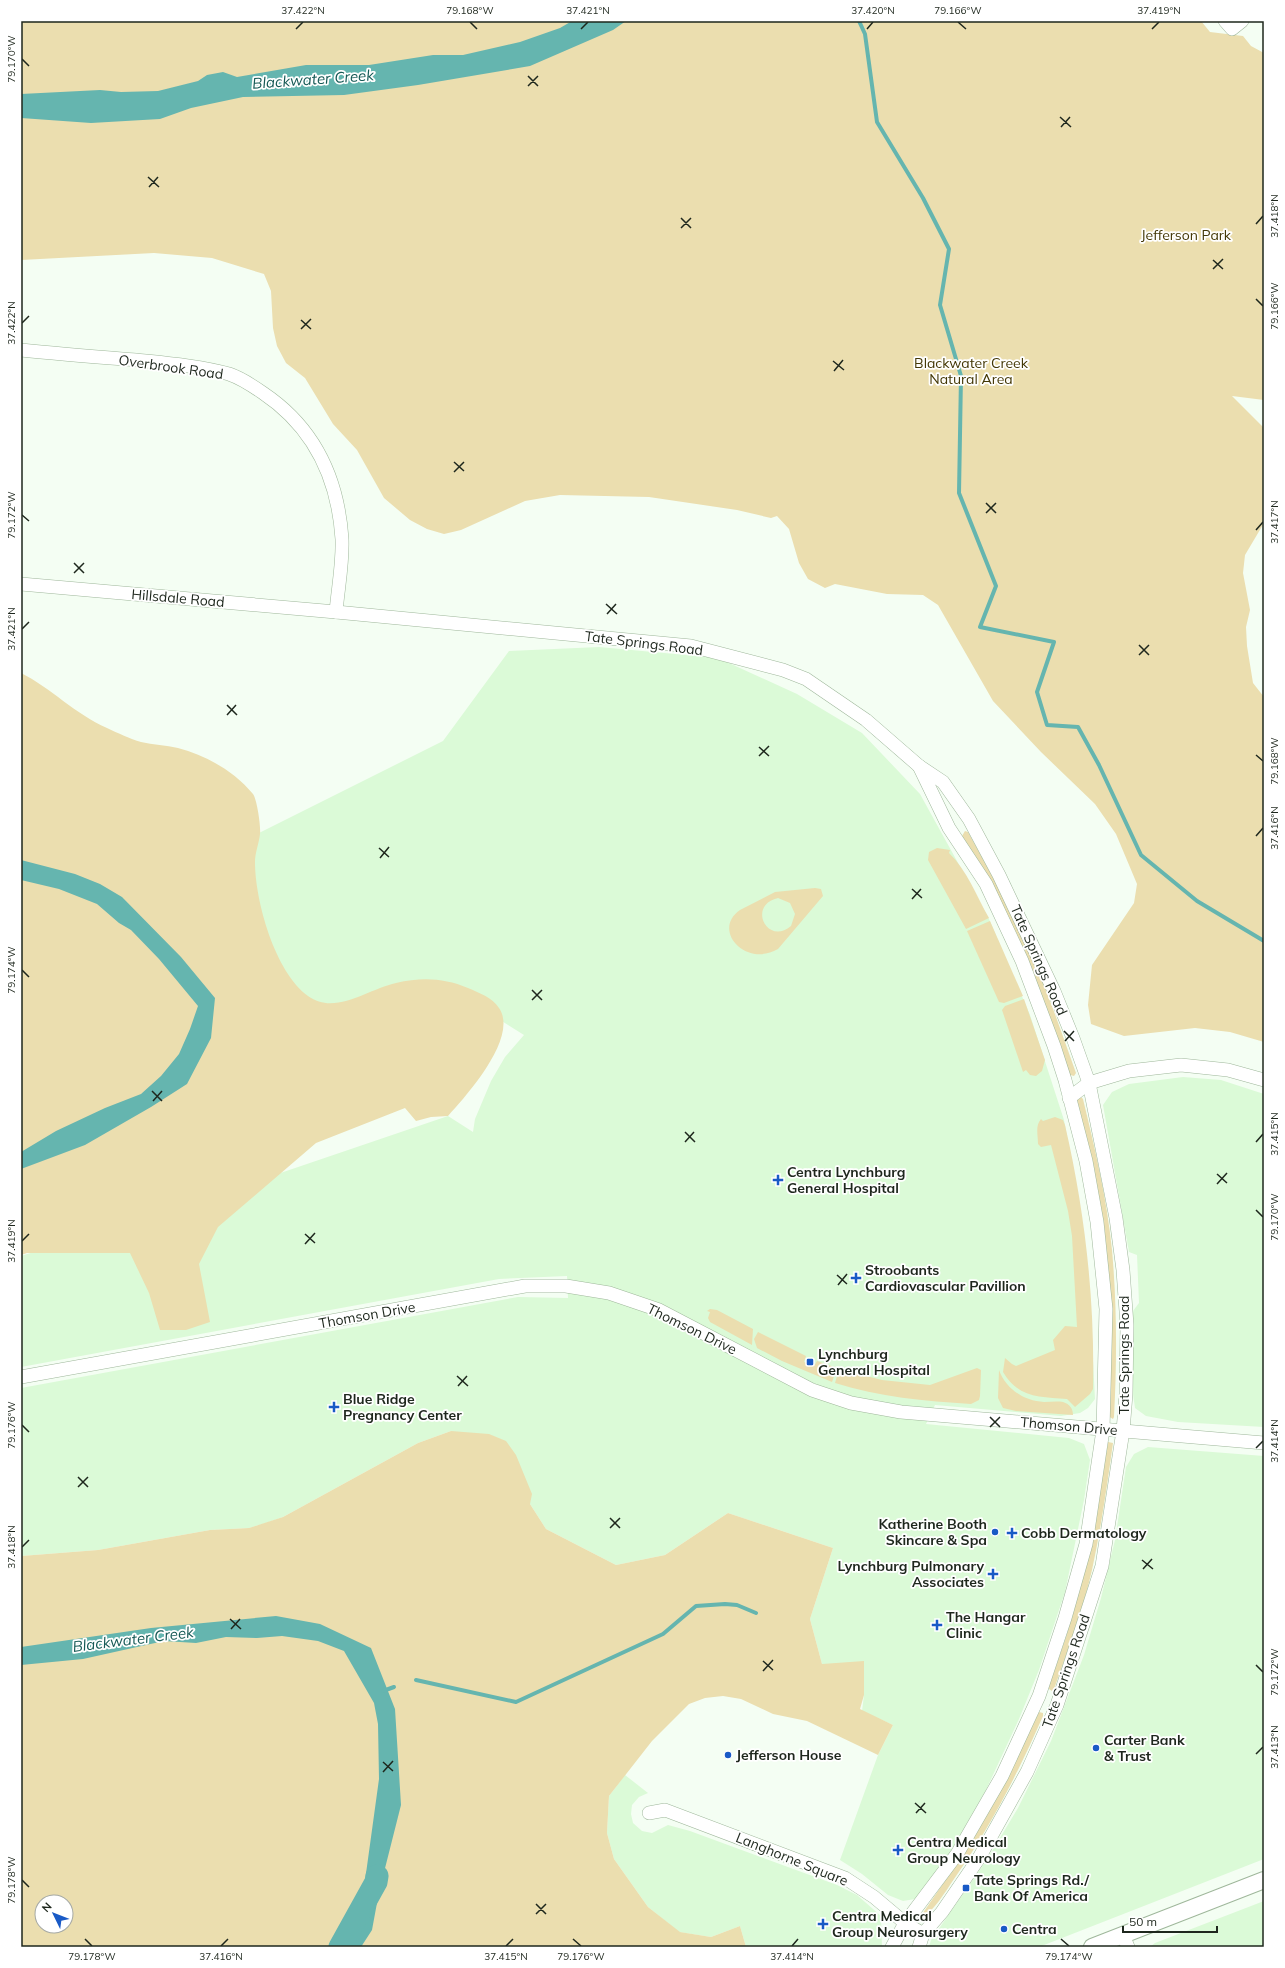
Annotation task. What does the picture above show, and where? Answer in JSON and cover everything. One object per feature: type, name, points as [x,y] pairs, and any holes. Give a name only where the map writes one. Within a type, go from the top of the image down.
[{"type":"main road","points":[[1092,1947],[1126,1941],[1264,1880]]},
{"type":"street","name":"Overbrook Road","points":[[21,350],[168,363],[229,374],[253,386],[274,400],[294,418],[312,439],[324,460],[333,485],[342,540],[336,612]]},
{"type":"street","name":"Hillsdale Road","points":[[21,584],[336,612]]},
{"type":"street","name":"Tate Springs Road","points":[[336,612],[691,646],[738,657],[783,670],[806,679],[866,720],[919,766],[943,782],[968,819],[999,874],[1054,991],[1088,1084],[1106,1163],[1123,1270],[1127,1325],[1126,1394],[1123,1431],[1102,1566],[1057,1705],[1027,1772],[979,1858],[942,1912],[923,1934],[919,1947]]},
{"type":"street","name":"Tate Springs Road","points":[[892,1947],[905,1923],[957,1854],[1002,1776],[1039,1696],[1065,1618],[1086,1544],[1102,1430],[1106,1310],[1097,1222],[1086,1161],[1065,1080],[1022,961],[986,884],[949,828],[919,766]]},
{"type":"street","points":[[1070,1098],[1088,1084],[1129,1071],[1181,1065],[1228,1070],[1264,1080]]},
{"type":"street","points":[[1065,1080],[1088,1084]]},
{"type":"street","name":"Thomson Drive","points":[[21,1377],[525,1286],[566,1286],[609,1293],[659,1310],[812,1390],[851,1403],[901,1412],[1213,1440],[1264,1443]]},
{"type":"street","name":"Langhorne Square","points":[[649,1813],[665,1810],[845,1878],[874,1897],[905,1923],[923,1934]]},
{"type":"shaded area","name":"Centra Lynchburg General Hospital","points":[[599,647],[718,658],[797,694],[862,733],[920,794],[989,919],[1030,1015],[1064,1120],[1081,1214],[1090,1305],[1095,1399],[1088,1408],[1080,1413],[1061,1416],[935,1405],[926,1424],[1069,1438],[1084,1444],[1090,1460],[1084,1500],[1065,1592],[1039,1670],[1019,1719],[986,1790],[954,1846],[923,1891],[915,1899],[903,1901],[888,1895],[862,1874],[840,1860],[878,1755],[893,1725],[862,1711],[864,1695],[822,1664],[810,1619],[833,1548],[728,1513],[665,1555],[616,1565],[546,1529],[530,1504],[451,1431],[418,1443],[283,1517],[249,1528],[210,1530],[98,1550],[21,1556],[21,1388],[518,1297],[568,1298],[567,1276],[499,1279],[21,1367],[21,1256],[216,1195],[448,1116],[473,1132],[475,1119],[491,1081],[505,1057],[524,1035],[478,1006],[293,1053],[235,845],[443,741],[509,651]]},
{"type":"shaded area","points":[[1183,1077],[1221,1080],[1264,1094],[1264,1427],[1178,1422],[1146,1416],[1135,1408],[1133,1394],[1133,1311],[1139,1303],[1137,1255],[1129,1252],[1103,1105],[1112,1092],[1129,1084]]},
{"type":"shaded area","points":[[1148,1447],[1264,1456],[1264,1859],[1039,1947],[929,1947],[931,1940],[986,1861],[1018,1808],[1051,1741],[1084,1655],[1101,1598],[1115,1540],[1126,1467],[1134,1454]]},
{"type":"shaded area","points":[[625,1775],[648,1793],[639,1797],[632,1805],[631,1814],[633,1823],[642,1831],[652,1833],[668,1825],[690,1831],[837,1885],[857,1895],[881,1916],[882,1947],[746,1947],[740,1926],[711,1937],[679,1932],[648,1907],[614,1859],[607,1833],[609,1796]]},
{"type":"shaded area","points":[[1264,1901],[1264,1947],[1150,1947],[1155,1943]]},
{"type":"green space","points":[[21,21],[1201,21],[1210,32],[1243,36],[1251,46],[1264,53],[1264,400],[1232,396],[1264,428],[1264,523],[1245,555],[1243,573],[1250,610],[1246,627],[1247,646],[1253,683],[1264,697],[1264,1042],[1230,1032],[1195,1028],[1124,1036],[1091,1024],[1088,1005],[1092,965],[1134,903],[1137,884],[1116,834],[1095,804],[1041,752],[993,701],[938,605],[923,595],[887,594],[835,584],[825,588],[808,579],[799,563],[789,529],[777,516],[771,518],[737,510],[649,497],[560,495],[525,501],[461,530],[444,534],[427,529],[410,520],[384,498],[357,450],[333,424],[305,378],[286,363],[277,346],[273,328],[271,291],[264,274],[212,258],[154,253],[21,260]]},
{"type":"green space","points":[[21,673],[43,686],[84,716],[95,722],[137,741],[178,748],[199,755],[229,771],[246,786],[253,794],[260,826],[255,862],[256,878],[263,915],[269,935],[286,970],[296,985],[308,996],[318,1001],[329,1003],[340,1002],[396,983],[424,979],[442,980],[459,985],[489,998],[499,1008],[503,1020],[502,1034],[497,1049],[488,1065],[478,1080],[448,1116],[431,1117],[416,1121],[405,1108],[316,1143],[218,1227],[199,1264],[210,1322],[186,1330],[160,1330],[149,1293],[130,1253],[27,1253],[21,1255]]},
{"type":"green space","points":[[965,831],[968,832],[1000,889],[1035,963],[1054,1010],[1076,1073],[1074,1076],[1070,1075],[995,894],[962,836]]},
{"type":"green space","points":[[937,848],[950,850],[949,853],[961,867],[989,918],[966,929],[928,860],[929,852]]},
{"type":"green space","points":[[815,888],[821,889],[823,896],[778,949],[766,954],[754,954],[744,950],[736,944],[731,936],[729,927],[732,918],[740,910],[775,892]],"holes":[[[778,898],[790,903],[795,914],[791,926],[782,931],[774,931],[768,928],[762,915],[764,908],[769,902]]]},
{"type":"green space","points":[[990,921],[1023,996],[1004,1003],[999,1002],[967,931]]},
{"type":"green space","points":[[1024,999],[1045,1060],[1042,1071],[1036,1076],[1030,1075],[1026,1070],[1023,1072],[1002,1010],[1005,1006]]},
{"type":"green space","points":[[1081,1097],[1083,1099],[1100,1174],[1112,1250],[1116,1334],[1113,1419],[1108,1416],[1094,1173],[1077,1100]]},
{"type":"green space","points":[[1055,1117],[1063,1120],[1072,1158],[1083,1223],[1090,1289],[1093,1389],[1090,1394],[1075,1407],[1067,1399],[1048,1398],[1023,1391],[1009,1381],[1003,1372],[1005,1358],[1016,1366],[1055,1350],[1053,1340],[1065,1326],[1077,1327],[1072,1236],[1068,1211],[1051,1145],[1041,1147],[1038,1144],[1037,1131],[1039,1122],[1041,1119],[1043,1121]]},
{"type":"green space","points":[[710,1309],[717,1310],[753,1329],[752,1345],[710,1322],[708,1318],[710,1312],[707,1311]]},
{"type":"green space","points":[[758,1332],[806,1356],[804,1362],[814,1366],[817,1361],[837,1368],[832,1382],[782,1361],[757,1348],[754,1339]]},
{"type":"green space","points":[[977,1368],[981,1370],[980,1396],[979,1400],[971,1404],[919,1400],[885,1395],[835,1383],[839,1369],[882,1380],[930,1385]]},
{"type":"green space","points":[[999,1370],[1006,1383],[1017,1393],[1037,1401],[1061,1402],[1068,1404],[1071,1407],[1073,1415],[1016,1411],[1003,1408],[998,1398]]},
{"type":"green space","points":[[451,1431],[489,1434],[506,1441],[516,1455],[532,1494],[530,1504],[546,1529],[616,1565],[665,1555],[728,1513],[833,1548],[810,1619],[822,1664],[864,1661],[864,1695],[860,1709],[893,1725],[878,1755],[807,1721],[773,1714],[741,1699],[723,1696],[705,1698],[689,1704],[652,1741],[609,1796],[607,1833],[614,1859],[648,1907],[680,1932],[711,1937],[740,1926],[746,1947],[21,1947],[21,1556],[98,1550],[210,1530],[249,1528],[283,1517],[418,1443]]},
{"type":"green space","points":[[1108,1442],[1113,1443],[1101,1523],[1092,1570],[1075,1630],[1052,1691],[1049,1689],[1049,1686],[1066,1637],[1085,1569]]},
{"type":"green space","points":[[1039,1712],[1043,1713],[1043,1716],[1024,1758],[980,1840],[943,1896],[931,1911],[921,1919],[920,1917],[969,1843],[999,1792]]},
{"type":"water","points":[[572,21],[626,21],[613,30],[530,66],[418,85],[344,95],[243,97],[191,108],[160,119],[91,123],[21,118],[21,94],[100,90],[121,92],[158,91],[198,81],[207,75],[223,72],[237,77],[306,65],[369,65],[433,55],[463,55],[520,42],[560,28]]},
{"type":"water","points":[[21,860],[75,874],[100,884],[122,897],[181,957],[215,998],[211,1038],[187,1084],[151,1107],[85,1145],[21,1169],[21,1152],[56,1131],[105,1108],[141,1094],[161,1076],[179,1054],[198,1006],[159,959],[131,930],[119,923],[97,904],[59,889],[21,880]]},
{"type":"water","points":[[276,1616],[320,1624],[371,1648],[395,1709],[401,1805],[379,1892],[372,1930],[361,1947],[346,1947],[364,1923],[364,1888],[379,1779],[378,1724],[374,1703],[344,1651],[318,1641],[282,1636],[257,1638],[226,1637],[196,1643],[164,1641],[83,1659],[21,1665],[21,1647],[151,1628]]},
{"type":"waterway","points":[[859,21],[865,34],[877,122],[923,198],[949,249],[940,305],[961,376],[959,493],[996,586],[980,627],[1054,642],[1037,692],[1047,725],[1078,727],[1099,765],[1141,855],[1197,901],[1264,941]]},
{"type":"waterway","points":[[416,1680],[516,1702],[663,1634],[696,1606],[725,1604],[737,1605],[756,1613]]},
{"type":"waterway","points":[[383,1691],[394,1687]]},
{"type":"waterway","name":"Blackwater Creek","points":[[340,1947],[376,1882],[377,1876]]},
{"type":"place","name":"Centra Lynchburg General Hospital","points":[[778,1180]]},
{"type":"place","name":"Stroobants Cardiovascular Pavillion","points":[[856,1278]]},
{"type":"place","name":"Lynchburg General Hospital","points":[[810,1362]]},
{"type":"place","name":"Blue Ridge Pregnancy Center","points":[[334,1407]]},
{"type":"place","name":"Katherine Booth Skincare & Spa","points":[[995,1532]]},
{"type":"place","name":"Cobb Dermatology","points":[[1012,1533]]},
{"type":"place","name":"Lynchburg Pulmonary Associates","points":[[993,1574]]},
{"type":"place","name":"The Hangar Clinic","points":[[937,1625]]},
{"type":"place","name":"Carter Bank & Trust","points":[[1096,1748]]},
{"type":"place","name":"Jefferson House","points":[[728,1755]]},
{"type":"place","name":"Centra Medical Group Neurology","points":[[898,1850]]},
{"type":"place","name":"Tate Springs Rd./ Bank Of America","points":[[966,1888]]},
{"type":"place","name":"Centra Medical Group Neurosurgery","points":[[823,1924]]},
{"type":"place","name":"Centra","points":[[1004,1929]]},
{"type":"park label","name":"Jefferson Park","points":[[1186,235]]},
{"type":"park label","name":"Blackwater Creek Natural Area","points":[[971,372]]}]
